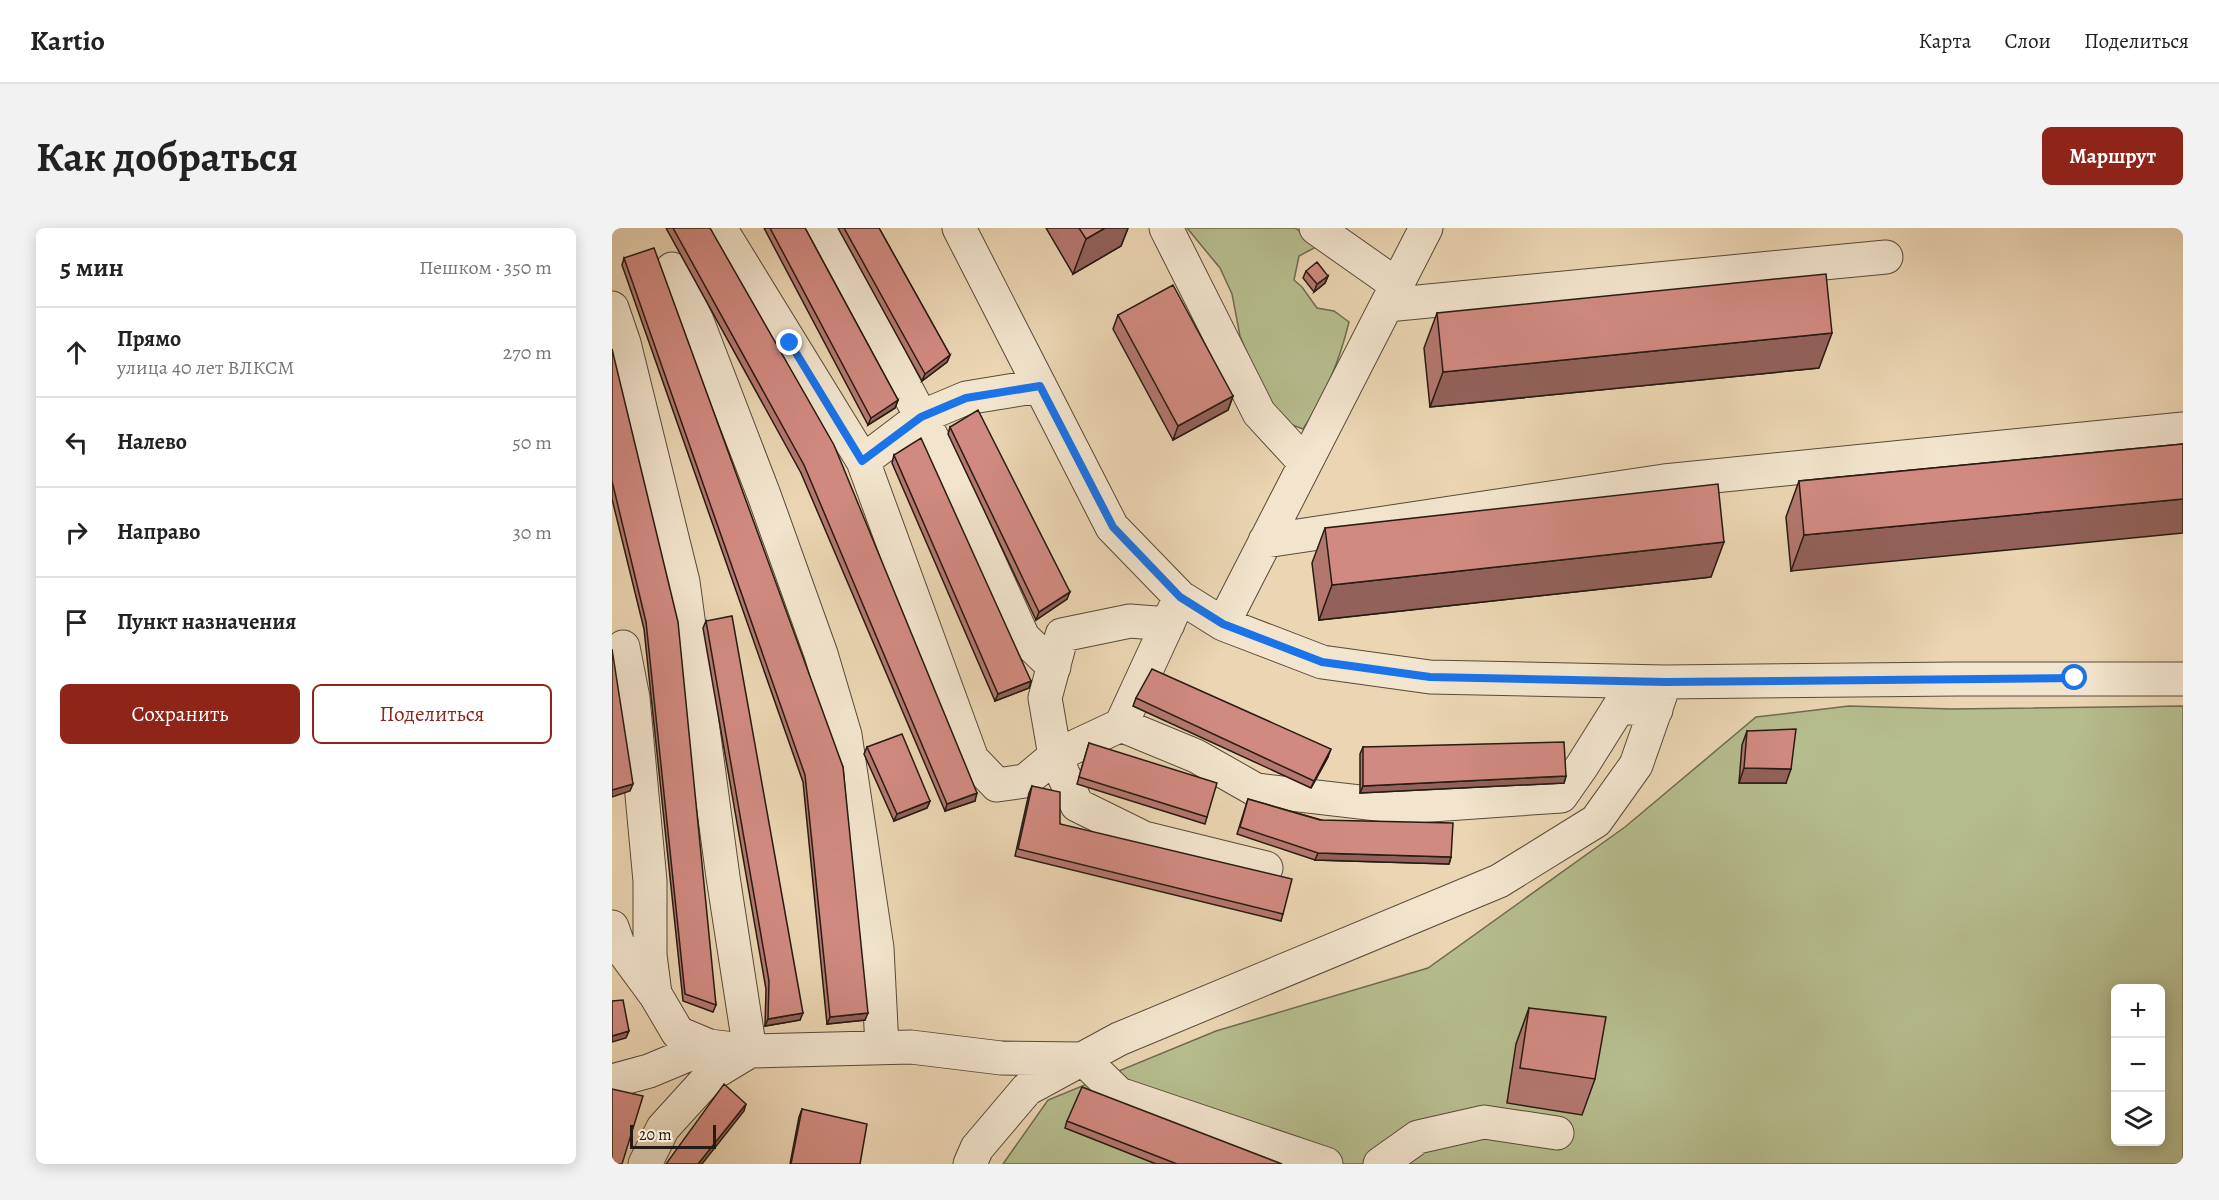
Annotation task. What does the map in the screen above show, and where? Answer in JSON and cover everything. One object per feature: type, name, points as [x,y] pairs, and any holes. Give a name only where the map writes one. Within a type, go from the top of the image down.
[{"type":"street","points":[[720,228],[862,461],[972,759],[997,785],[1025,781],[1055,756],[1121,725],[1174,610]]},
{"type":"street","points":[[820,228],[936,446],[1023,637],[1054,668]]},
{"type":"street","points":[[959,228],[1113,527],[1174,610]]},
{"type":"street","points":[[1166,228],[1259,413],[1305,463]]},
{"type":"street","points":[[1316,228],[1392,295],[1886,257]]},
{"type":"street","points":[[1223,624],[1426,228]]},
{"type":"street","points":[[672,269],[697,321],[764,495],[821,654],[845,735],[877,948],[882,1047]]},
{"type":"street","points":[[612,308],[624,343],[683,582],[723,877],[750,1051]]},
{"type":"street","points":[[862,461],[921,417],[966,398],[1040,386]]},
{"type":"street","points":[[1265,541],[1664,481],[2183,429]]},
{"type":"street","points":[[1266,868],[1144,838],[1077,805],[1055,756],[1045,698],[1062,635],[1174,610],[1223,624],[1322,662],[1430,677],[1660,696],[2040,678],[2183,680]]},
{"type":"street","points":[[623,647],[633,698],[650,881],[650,955],[655,994]]},
{"type":"street","points":[[1121,725],[1196,756],[1256,790],[1403,807],[1561,796],[1618,707],[1660,696]]},
{"type":"street","points":[[970,1164],[977,1148],[1027,1089],[1119,1039],[1499,881],[1596,821],[1636,765],[1660,696]]},
{"type":"street","points":[[612,927],[618,944],[655,994],[678,1033],[709,1046],[750,1051],[911,1047],[1000,1058],[1083,1059],[1119,1094],[1326,1164]]},
{"type":"street","points":[[612,1081],[648,1071],[709,1046]]},
{"type":"street","points":[[645,1164],[663,1128],[712,1074],[750,1051]]},
{"type":"street","points":[[1380,1164],[1418,1137],[1484,1122],[1557,1133]]},
{"type":"green space","points":[[1187,228],[1295,228],[1320,245],[1299,256],[1294,280],[1317,308],[1334,311],[1349,322],[1330,378],[1303,429],[1282,421],[1258,379],[1240,336],[1232,294],[1220,268]]},
{"type":"green space","points":[[1849,706],[1952,709],[2183,706],[2183,1164],[1003,1164],[1048,1100],[1216,1031],[1428,968],[1625,827],[1756,717]]},
{"type":"building","points":[[673,228],[710,228],[834,445],[977,793],[947,804],[804,465]]},
{"type":"building","points":[[770,228],[805,228],[898,400],[871,418]]},
{"type":"building","points":[[844,228],[879,228],[950,355],[925,374]]},
{"type":"building","points":[[1079,228],[1105,228],[1086,239]]},
{"type":"building","points":[[654,248],[843,767],[868,1013],[830,1017],[805,775],[624,258]]},
{"type":"building","points":[[1317,262],[1328,276],[1317,284],[1306,271]]},
{"type":"building","points":[[1826,274],[1832,333],[1443,372],[1437,313]]},
{"type":"building","points":[[1173,285],[1233,396],[1178,426],[1118,315]]},
{"type":"building","points":[[612,349],[678,622],[716,1005],[685,994],[646,622],[612,481]]},
{"type":"building","points":[[978,410],[1070,592],[1039,612],[950,427]]},
{"type":"building","points":[[921,438],[1031,681],[998,694],[894,455]]},
{"type":"building","points":[[2183,444],[2183,499],[1804,535],[1799,481]]},
{"type":"building","points":[[1718,484],[1724,542],[1332,585],[1325,528]]},
{"type":"building","points":[[732,616],[803,1013],[768,1019],[769,981],[706,621]]},
{"type":"building","points":[[612,649],[633,784],[612,790]]},
{"type":"building","points":[[1152,669],[1331,749],[1314,781],[1136,698]]},
{"type":"building","points":[[1796,729],[1791,769],[1744,768],[1747,731]]},
{"type":"building","points":[[902,734],[930,801],[897,814],[867,747]]},
{"type":"building","points":[[1564,742],[1566,776],[1363,786],[1363,747]]},
{"type":"building","points":[[1089,743],[1217,783],[1207,817],[1079,777]]},
{"type":"building","points":[[1032,786],[1060,792],[1060,824],[1292,879],[1283,914],[1018,849]]},
{"type":"building","points":[[1248,799],[1320,820],[1453,823],[1451,857],[1318,853],[1240,827]]},
{"type":"building","points":[[623,1000],[629,1031],[612,1036],[612,1001]]},
{"type":"building","points":[[1529,1008],[1606,1017],[1595,1079],[1520,1068]]},
{"type":"building","points":[[724,1084],[746,1104],[698,1164],[666,1164]]},
{"type":"building","points":[[1082,1087],[1282,1164],[1177,1164],[1067,1121]]},
{"type":"building","points":[[612,1089],[643,1096],[622,1164],[612,1164]]},
{"type":"building","points":[[802,1109],[867,1124],[860,1164],[791,1164]]},
{"type":"route","points":[[790,343],[862,461],[921,417],[966,398],[1040,386],[1113,527],[1180,597],[1223,624],[1322,662],[1430,677],[1665,682],[2075,678]]}]
